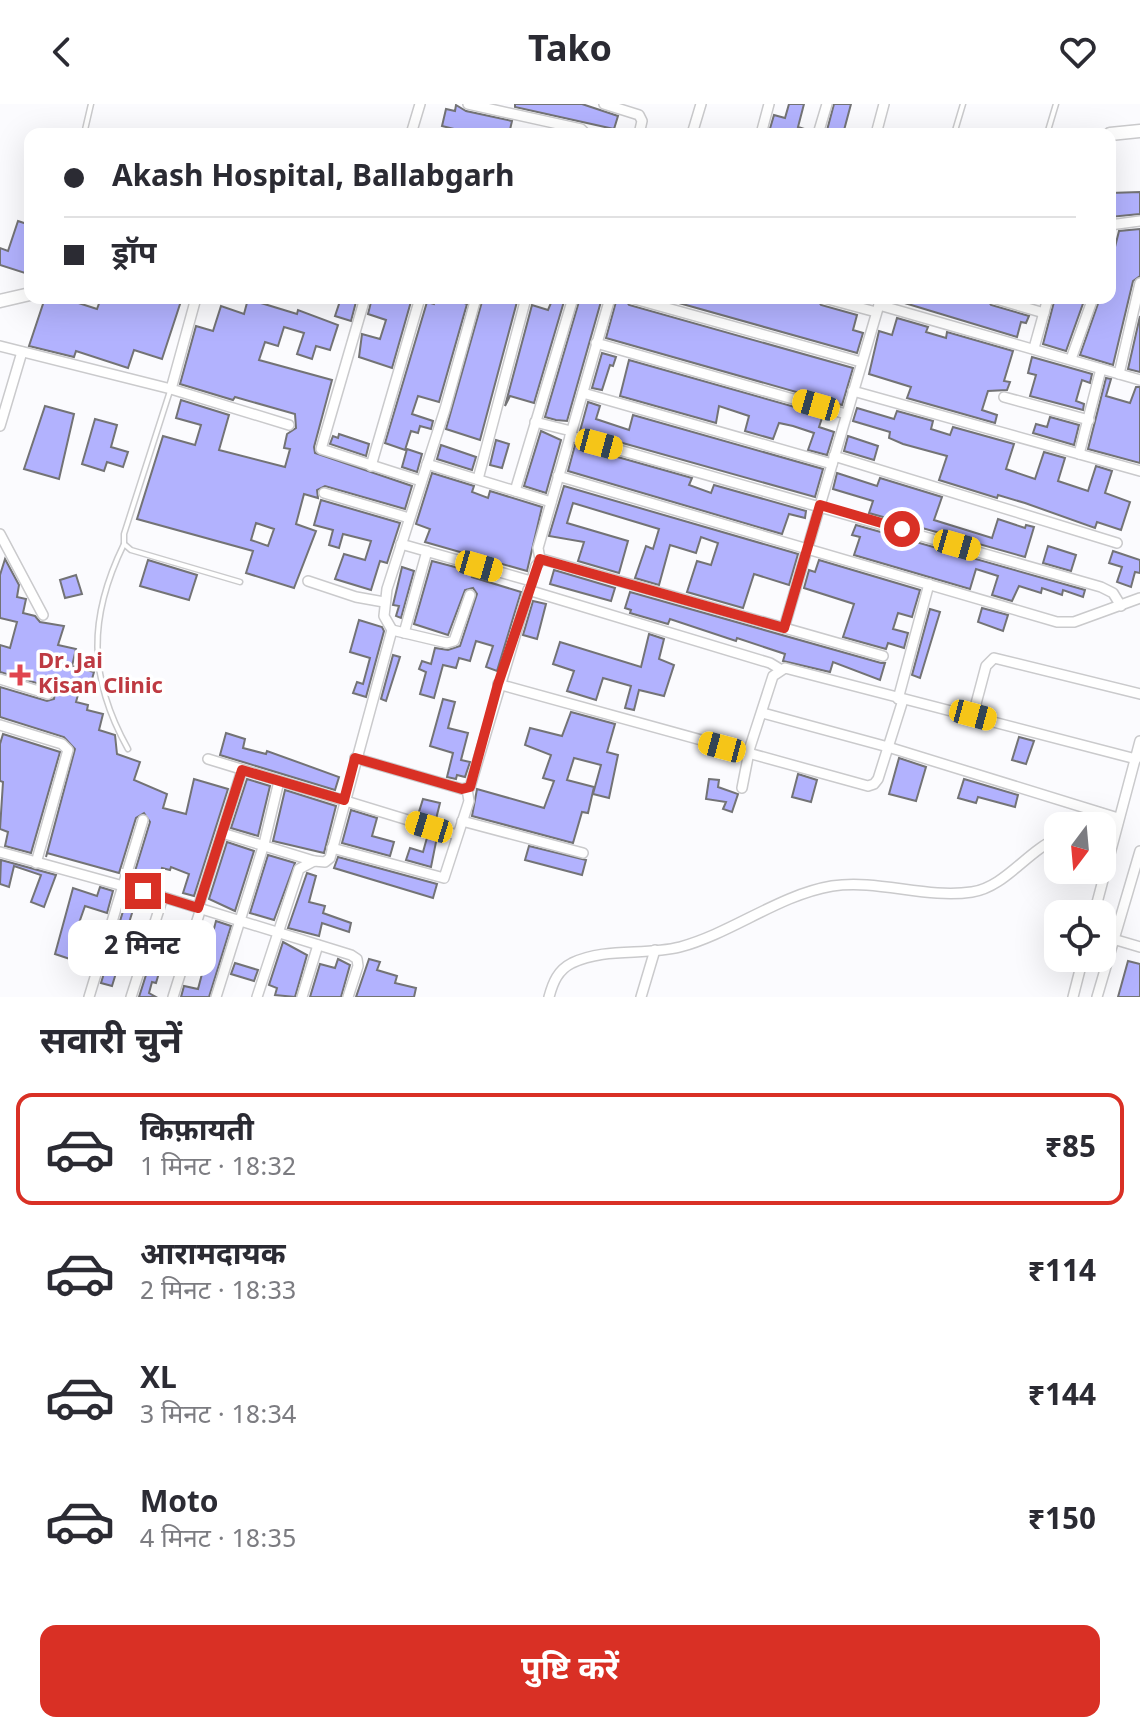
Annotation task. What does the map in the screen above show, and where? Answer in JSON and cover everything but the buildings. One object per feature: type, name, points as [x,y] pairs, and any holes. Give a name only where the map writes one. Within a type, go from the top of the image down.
[{"type":"street","points":[[413,128],[420,104]]},
{"type":"street","points":[[468,104],[576,128]]},
{"type":"street","points":[[604,104],[639,115],[640,128]]},
{"type":"street","points":[[694,128],[701,104]]},
{"type":"street","points":[[763,128],[769,104]]},
{"type":"street","points":[[820,128],[827,104]]},
{"type":"street","points":[[878,128],[884,104]]},
{"type":"street","points":[[1116,133],[1140,131]]},
{"type":"street","points":[[1116,227],[1140,221]]},
{"type":"street","points":[[1119,374],[1140,283]]},
{"type":"street","points":[[0,301],[24,295]]},
{"type":"street","points":[[171,389],[194,304]]},
{"type":"street","points":[[363,304],[320,447],[323,451],[421,481]]},
{"type":"street","points":[[371,466],[418,304]]},
{"type":"street","points":[[222,833],[314,861],[328,860],[392,630],[384,616],[384,602],[474,304]]},
{"type":"street","points":[[478,479],[524,304]]},
{"type":"street","points":[[515,491],[571,304]]},
{"type":"street","points":[[332,848],[440,879],[446,875],[469,801],[467,789],[474,778],[498,684],[540,559],[538,548],[608,304]]},
{"type":"street","points":[[653,304],[861,362]]},
{"type":"street","points":[[1013,304],[1044,313]]},
{"type":"street","points":[[1034,348],[1046,304]]},
{"type":"street","points":[[1071,359],[1091,304]]},
{"type":"street","points":[[784,628],[879,305],[1140,380]]},
{"type":"street","points":[[596,343],[846,414]]},
{"type":"street","points":[[0,346],[171,389],[289,425]]},
{"type":"street","points":[[0,426],[22,352]]},
{"type":"street","points":[[1079,454],[1101,369]]},
{"type":"street","points":[[853,391],[1140,471]]},
{"type":"street","points":[[583,393],[833,460],[1117,543]]},
{"type":"street","points":[[1004,397],[1089,420]]},
{"type":"street","points":[[535,422],[1101,587],[1113,593],[1121,606]]},
{"type":"street","points":[[427,464],[551,502]]},
{"type":"street","points":[[558,476],[1064,623],[1140,598]]},
{"type":"street","points":[[324,493],[409,518]]},
{"type":"street","points":[[0,535],[43,615]]},
{"type":"street","points":[[401,544],[770,663],[780,669],[973,715],[1136,759]]},
{"type":"street","points":[[404,633],[427,551]]},
{"type":"street","points":[[540,559],[883,656]]},
{"type":"street","points":[[308,581],[356,597],[384,602]]},
{"type":"street","points":[[498,684],[871,786],[878,779],[888,747],[929,584]]},
{"type":"street","points":[[392,630],[447,643],[454,641],[470,595]]},
{"type":"street","points":[[973,715],[986,666],[989,661],[999,657],[1140,694]]},
{"type":"street","points":[[742,788],[773,676],[780,669]]},
{"type":"street","points":[[0,679],[48,694]]},
{"type":"street","points":[[763,713],[888,747],[1118,818]]},
{"type":"street","points":[[0,725],[62,744],[68,750],[36,863]]},
{"type":"street","points":[[1116,828],[1140,741]]},
{"type":"street","points":[[355,758],[467,789]]},
{"type":"street","points":[[208,759],[457,835]]},
{"type":"street","points":[[173,997],[242,770]]},
{"type":"street","points":[[216,997],[264,844],[279,781]]},
{"type":"street","points":[[89,997],[143,820]]},
{"type":"street","points":[[462,821],[583,853]]},
{"type":"street","points":[[549,997],[556,976],[571,963],[611,952],[655,950],[699,940],[795,898],[830,887],[971,893],[996,883],[1044,844]]},
{"type":"street","points":[[1116,929],[1140,851]]},
{"type":"street","points":[[0,852],[200,908],[357,959],[358,966],[348,997]]},
{"type":"street","points":[[257,997],[299,869],[314,861]]},
{"type":"street","points":[[131,997],[163,897]]},
{"type":"street","points":[[1116,940],[1140,947]]},
{"type":"street","points":[[302,997],[318,945]]},
{"type":"street","points":[[641,997],[655,950]]},
{"type":"street","points":[[1073,997],[1079,972]]},
{"type":"street","points":[[1097,997],[1104,972]]},
{"type":"lane","points":[[85,128],[91,104]]},
{"type":"lane","points":[[956,128],[963,104]]},
{"type":"lane","points":[[1049,128],[1056,104]]},
{"type":"lane","points":[[128,749],[104,702],[97,649],[99,616],[171,389]]},
{"type":"lane","points":[[124,544],[131,550],[240,582]]},
{"type":"place","name":"Dr. Jai Kisan Clinic","points":[[20,675]]},
{"type":"route","points":[[143,891],[198,908],[242,770],[344,800],[355,758],[462,789],[470,787],[498,684],[540,559],[784,628],[820,505],[902,529]]}]
